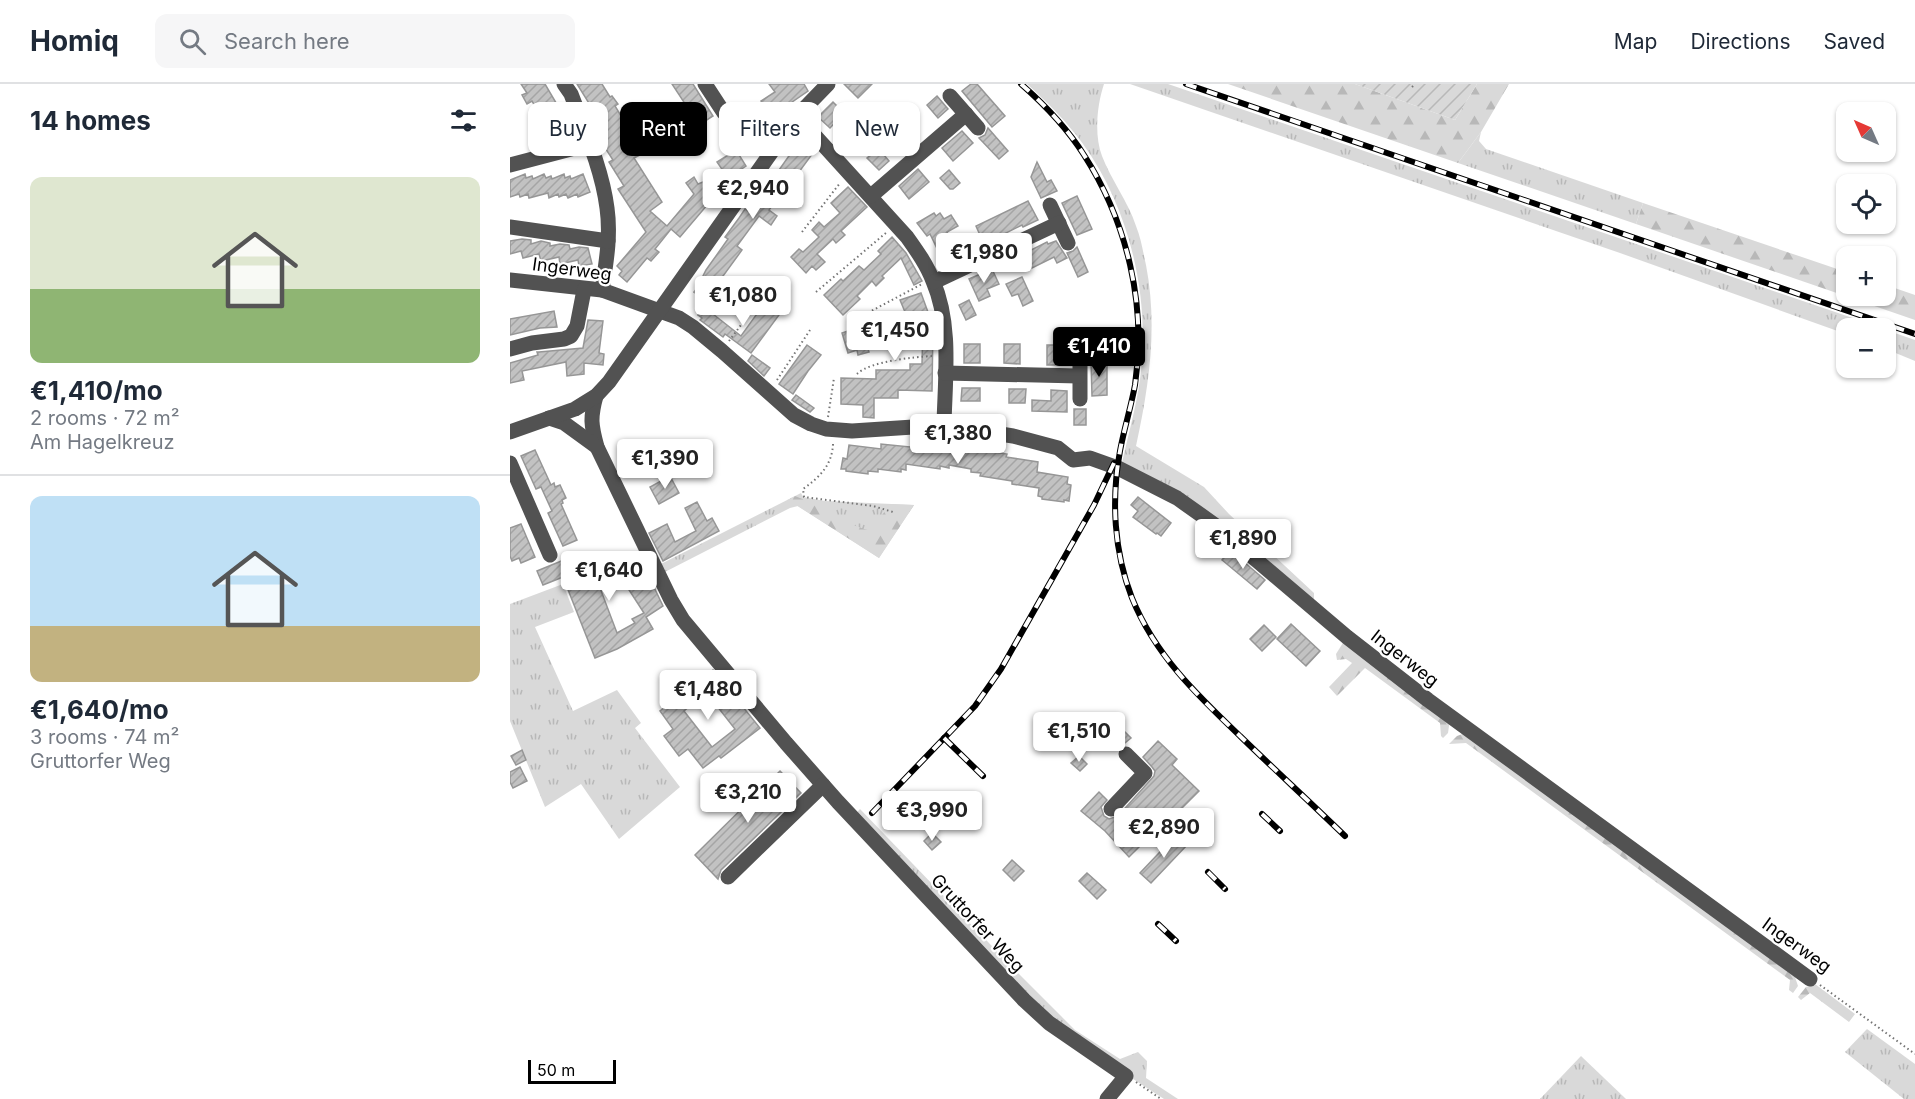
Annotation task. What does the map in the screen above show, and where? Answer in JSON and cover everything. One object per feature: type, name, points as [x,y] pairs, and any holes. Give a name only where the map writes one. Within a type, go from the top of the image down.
[{"type":"street","points":[[564,84],[574,102]]},
{"type":"street","points":[[705,84],[719,105]]},
{"type":"street","points":[[811,102],[828,84]]},
{"type":"street","points":[[950,96],[978,128]]},
{"type":"street","points":[[871,196],[966,114]]},
{"type":"street","points":[[821,142],[896,225],[920,255],[933,280],[945,330],[944,425]]},
{"type":"street","points":[[510,165],[544,156]]},
{"type":"street","points":[[594,156],[603,182],[608,210],[608,241],[602,290]]},
{"type":"street","points":[[510,432],[575,409],[596,396],[609,382],[769,156]]},
{"type":"street","points":[[1050,204],[1068,243]]},
{"type":"street","points":[[933,280],[1059,223]]},
{"type":"street","points":[[510,227],[608,241]]},
{"type":"street","name":"Ingerweg","points":[[510,280],[584,290],[602,290],[679,318],[722,351],[794,415],[812,424],[830,429],[852,431],[944,425],[1013,436],[1058,448],[1073,460],[1090,458],[1118,468],[1177,498],[1215,525],[1347,637],[1428,700],[1810,979]]},
{"type":"street","points":[[510,349],[571,336],[577,326],[584,290]]},
{"type":"street","points":[[1080,356],[1080,399]]},
{"type":"street","points":[[945,374],[1079,376]]},
{"type":"street","name":"Gruttorfer Weg","points":[[596,396],[591,415],[597,447],[657,576],[683,620],[823,785],[940,913],[1024,1000],[1049,1023],[1126,1076]]},
{"type":"street","name":"Gruttorfer Weg","points":[[549,418],[564,423],[597,447]]},
{"type":"street","points":[[510,463],[550,555]]},
{"type":"street","points":[[1112,809],[1145,773],[1126,754]]},
{"type":"street","points":[[728,877],[823,785]]},
{"type":"street","points":[[1107,1099],[1126,1076]]},
{"type":"path","points":[[1412,87],[1415,84]]},
{"type":"path","points":[[754,156],[761,167]]},
{"type":"path","points":[[802,232],[849,172]]},
{"type":"path","points":[[816,292],[896,225]]},
{"type":"path","points":[[860,316],[933,280]]},
{"type":"path","points":[[722,351],[768,288]]},
{"type":"path","points":[[768,393],[810,330]]},
{"type":"path","points":[[857,374],[867,367],[919,357],[945,356]]},
{"type":"path","points":[[834,378],[830,429],[833,450],[830,461],[818,478],[803,489],[802,493],[804,497],[873,506],[893,513]]},
{"type":"path","name":"Ingerweg","points":[[1810,979],[1915,1054]]},
{"type":"path","points":[[1126,1076],[1161,1099]]},
{"type":"green space","points":[[1027,84],[1104,84],[1097,120],[1100,148],[1138,231],[1150,288],[1152,334],[1145,401],[1136,446],[1204,487],[1229,514],[1314,593],[1314,601],[1258,560],[1121,468],[1134,412],[1143,349],[1139,287],[1133,256],[1125,226],[1099,169],[1070,128]]},
{"type":"green space","points":[[1130,84],[1168,84],[1853,318],[1836,318],[1836,330],[1620,253]]},
{"type":"green space","points":[[1228,84],[1355,84],[1455,120],[1477,84],[1509,84],[1481,132],[1458,163]]},
{"type":"green space","points":[[1355,84],[1477,84],[1455,120]]},
{"type":"green space","points":[[1481,132],[1479,141],[1486,149],[1643,203],[1636,224],[1458,163]]},
{"type":"green space","points":[[1643,203],[1836,269],[1836,293],[1636,224]]},
{"type":"green space","points":[[1896,288],[1915,295],[1915,320],[1874,306],[1896,306]]},
{"type":"green space","points":[[1896,333],[1915,340],[1915,361],[1896,353]]},
{"type":"green space","points":[[801,493],[803,497],[825,501],[914,505],[879,558],[798,506],[659,575],[655,567]]},
{"type":"green space","points":[[795,496],[851,524],[871,531],[890,504],[914,505],[879,558],[788,500]]},
{"type":"green space","points":[[563,584],[574,612],[535,627],[573,711],[617,690],[641,723],[635,728],[680,787],[619,839],[581,784],[545,807],[510,721],[510,604]]},
{"type":"green space","points":[[1346,638],[1450,719],[1448,733],[1443,738],[1440,723],[1365,668],[1337,696],[1329,687],[1352,663],[1346,659],[1337,660],[1336,654]]},
{"type":"green space","points":[[1465,733],[1795,977],[1798,986],[1793,993],[1789,990],[1790,980],[1466,743],[1449,744],[1457,736]]},
{"type":"green space","points":[[860,809],[1075,1030],[1120,1059],[1138,1052],[1147,1061],[1146,1078],[1178,1099],[1164,1099],[1090,1051],[1049,1021],[853,817]]},
{"type":"green space","points":[[1815,984],[1855,1014],[1849,1022],[1810,993],[1801,1000],[1798,997],[1806,987]]},
{"type":"green space","points":[[1867,1029],[1915,1064],[1915,1099],[1904,1099],[1845,1052]]},
{"type":"green space","points":[[1581,1056],[1626,1099],[1540,1099]]},
{"type":"building","points":[[521,84],[545,84],[556,102],[532,101],[527,104],[522,95],[527,93]]},
{"type":"building","points":[[577,84],[602,84],[610,97],[612,96],[618,104],[615,106],[620,114],[620,156],[638,156],[634,158],[662,202],[650,211],[667,226],[694,194],[686,183],[694,177],[698,184],[703,182],[704,184],[719,175],[729,190],[708,204],[680,237],[671,229],[655,249],[659,252],[651,261],[647,258],[627,282],[619,275],[622,271],[617,266],[646,232],[618,189],[624,186],[609,162],[613,160],[608,152],[608,102],[588,102]]},
{"type":"building","points":[[672,84],[693,84],[704,102],[684,102]]},
{"type":"building","points":[[769,84],[804,84],[808,91],[792,102],[762,102],[775,92]]},
{"type":"building","points":[[844,84],[872,84],[858,98]]},
{"type":"building","points":[[971,84],[977,84],[1005,116],[992,127],[962,91]]},
{"type":"building","points":[[937,96],[948,109],[938,118],[927,105]]},
{"type":"building","points":[[833,102],[833,125],[830,128],[821,120],[821,114]]},
{"type":"building","points":[[707,106],[713,116],[707,120]]},
{"type":"building","points":[[988,128],[1008,151],[999,159],[979,138],[985,135]]},
{"type":"building","points":[[962,131],[973,143],[953,161],[942,148]]},
{"type":"building","points":[[726,156],[740,156],[746,166],[728,178],[717,162]]},
{"type":"building","points":[[789,156],[811,156],[793,180],[802,187],[796,196],[785,188],[769,210],[777,216],[771,225],[759,216],[737,246],[742,250],[715,287],[719,290],[709,303],[694,292],[728,239],[725,237],[745,209],[748,211]]},
{"type":"building","points":[[885,156],[889,161],[879,170],[867,158]]},
{"type":"building","points":[[1037,162],[1047,182],[1051,180],[1057,191],[1041,198],[1031,177]]},
{"type":"building","points":[[918,169],[929,182],[909,199],[899,186]]},
{"type":"building","points":[[949,170],[960,183],[953,189],[950,189],[940,178]]},
{"type":"building","points":[[525,174],[526,178],[532,176],[533,179],[544,174],[546,178],[551,176],[552,179],[564,174],[565,178],[570,176],[571,179],[583,174],[590,192],[568,198],[566,194],[559,197],[558,194],[549,198],[548,193],[529,198],[528,194],[510,197],[510,180]]},
{"type":"building","points":[[848,187],[867,207],[841,231],[845,235],[836,243],[833,239],[817,254],[825,262],[816,270],[812,266],[806,273],[791,257],[799,249],[803,252],[819,237],[812,230],[819,222],[824,227],[840,213],[831,203]]},
{"type":"building","points":[[1077,196],[1092,229],[1077,235],[1062,203]]},
{"type":"building","points":[[1028,201],[1038,220],[1023,227],[1022,225],[984,244],[976,226]]},
{"type":"building","points":[[934,213],[936,216],[940,213],[944,219],[951,215],[958,226],[947,232],[959,256],[944,263],[930,234],[927,236],[917,223]]},
{"type":"building","points":[[892,237],[906,253],[922,281],[914,285],[901,258],[882,276],[884,278],[876,286],[872,281],[857,296],[860,299],[843,315],[824,295],[859,266],[864,270],[881,254],[878,251]]},
{"type":"building","points":[[531,240],[531,244],[541,241],[550,243],[550,246],[569,245],[570,249],[588,248],[592,264],[579,266],[578,260],[560,264],[559,257],[541,261],[539,254],[523,258],[521,251],[510,254],[510,241]]},
{"type":"building","points":[[1056,241],[1067,258],[1057,263],[1054,257],[1032,268],[1025,253],[1047,242],[1048,244]]},
{"type":"building","points":[[1077,247],[1088,272],[1078,277],[1067,253]]},
{"type":"building","points":[[992,269],[999,284],[987,289],[990,296],[979,301],[969,279]]},
{"type":"building","points":[[1022,277],[1033,301],[1023,306],[1018,294],[1012,296],[1006,284]]},
{"type":"building","points":[[921,293],[933,326],[932,391],[898,390],[898,398],[874,398],[874,418],[863,417],[863,405],[841,404],[841,378],[876,379],[876,370],[910,370],[910,364],[922,364],[923,322],[918,323],[916,318],[896,325],[899,336],[889,339],[887,333],[878,336],[872,317],[881,313],[883,319],[905,312],[900,300]]},
{"type":"building","points":[[969,300],[976,315],[966,320],[959,305]]},
{"type":"building","points":[[764,304],[779,315],[751,353],[725,334],[723,337],[700,320],[702,318],[698,315],[704,307],[741,336]]},
{"type":"building","points":[[554,311],[557,327],[540,328],[510,335],[510,319]]},
{"type":"building","points":[[588,320],[603,321],[599,353],[604,354],[603,365],[584,363],[584,374],[567,376],[566,362],[522,371],[524,380],[510,383],[510,363],[538,355],[537,352],[583,348]]},
{"type":"building","points":[[851,330],[853,336],[863,333],[869,352],[858,355],[857,350],[848,353],[842,333]]},
{"type":"building","points":[[1076,331],[1087,331],[1087,347],[1076,347]]},
{"type":"building","points":[[964,344],[980,344],[980,363],[964,363]]},
{"type":"building","points":[[1004,344],[1020,344],[1020,364],[1004,363]]},
{"type":"building","points":[[807,345],[821,355],[793,394],[779,384]]},
{"type":"building","points":[[1047,345],[1062,345],[1062,365],[1047,365]]},
{"type":"building","points":[[752,355],[770,368],[764,376],[748,361]]},
{"type":"building","points":[[1091,361],[1107,361],[1107,395],[1092,396]]},
{"type":"building","points":[[962,388],[980,388],[980,401],[961,401]]},
{"type":"building","points":[[1009,389],[1026,389],[1025,403],[1009,403]]},
{"type":"building","points":[[1051,390],[1067,391],[1067,412],[1032,411],[1032,400],[1051,401]]},
{"type":"building","points":[[796,395],[814,408],[810,412],[792,400]]},
{"type":"building","points":[[1074,409],[1086,409],[1086,425],[1074,425]]},
{"type":"building","points":[[921,440],[952,445],[953,440],[975,443],[974,449],[1038,462],[1037,472],[1068,477],[1067,484],[1071,485],[1069,501],[1042,499],[1038,496],[1039,488],[980,476],[981,473],[971,472],[971,469],[949,465],[949,468],[940,466],[940,469],[906,464],[906,470],[901,469],[901,472],[878,469],[878,472],[868,471],[868,474],[841,469],[843,458],[847,459],[849,445],[881,449],[881,444],[920,448]]},
{"type":"building","points":[[535,450],[551,485],[554,483],[555,487],[560,485],[566,498],[561,504],[577,540],[563,546],[548,513],[552,511],[541,487],[536,489],[521,456]]},
{"type":"building","points":[[670,476],[679,493],[659,504],[650,487]]},
{"type":"building","points":[[1138,497],[1171,523],[1161,536],[1133,517],[1138,511],[1131,505]]},
{"type":"building","points":[[697,502],[707,521],[712,518],[719,531],[663,561],[649,533],[667,524],[675,542],[696,531],[685,508]]},
{"type":"building","points":[[521,524],[535,557],[521,563],[519,558],[512,561],[510,556],[510,528]]},
{"type":"building","points":[[1230,550],[1265,580],[1257,589],[1222,560]]},
{"type":"building","points":[[639,556],[663,606],[646,617],[653,629],[595,658],[563,577],[543,585],[537,571],[571,557],[579,579]],"holes":[[[622,579],[644,613],[632,619],[635,623],[617,633],[600,588]]]},
{"type":"building","points":[[1291,624],[1320,651],[1306,666],[1277,639]]},
{"type":"building","points":[[1264,625],[1276,637],[1262,651],[1250,639]]},
{"type":"building","points":[[713,670],[760,728],[721,758],[719,756],[703,768],[688,749],[679,756],[664,736],[673,729],[660,711]],"holes":[[[706,692],[735,729],[712,747],[684,711]]]},
{"type":"building","points":[[1115,722],[1131,738],[1120,747],[1105,732]]},
{"type":"building","points":[[1158,741],[1177,759],[1172,765],[1199,791],[1173,817],[1165,809],[1138,838],[1143,843],[1129,857],[1105,831],[1081,811],[1099,792],[1107,800],[1101,807],[1104,816],[1109,819],[1118,816],[1154,776],[1155,771],[1143,757]]},
{"type":"building","points":[[522,750],[526,760],[516,765],[511,756]]},
{"type":"building","points":[[1079,756],[1087,764],[1080,771],[1071,763]]},
{"type":"building","points":[[520,767],[527,781],[513,788],[510,782],[510,772]]},
{"type":"building","points":[[780,771],[801,793],[721,870],[718,879],[695,855]]},
{"type":"building","points":[[932,833],[941,842],[932,850],[924,841]]},
{"type":"building","points":[[1176,835],[1187,845],[1151,883],[1140,873]]},
{"type":"building","points":[[1012,860],[1024,871],[1014,881],[1003,870]]},
{"type":"building","points":[[1087,873],[1106,890],[1097,899],[1079,881]]},
{"type":"railway","points":[[1021,84],[1055,117],[1084,155],[1112,208],[1130,265],[1138,325],[1138,355],[1135,385],[1117,469],[1115,507],[1121,563],[1141,619],[1165,656],[1193,689],[1345,836]]},
{"type":"railway","points":[[1186,84],[1915,334]]},
{"type":"railway","points":[[872,813],[975,706],[1001,669],[1094,505],[1114,463]]},
{"type":"railway","points":[[944,738],[983,776]]},
{"type":"railway","points":[[1262,814],[1280,831]]},
{"type":"railway","points":[[1208,872],[1225,889]]},
{"type":"railway","points":[[1158,924],[1176,941]]}]
